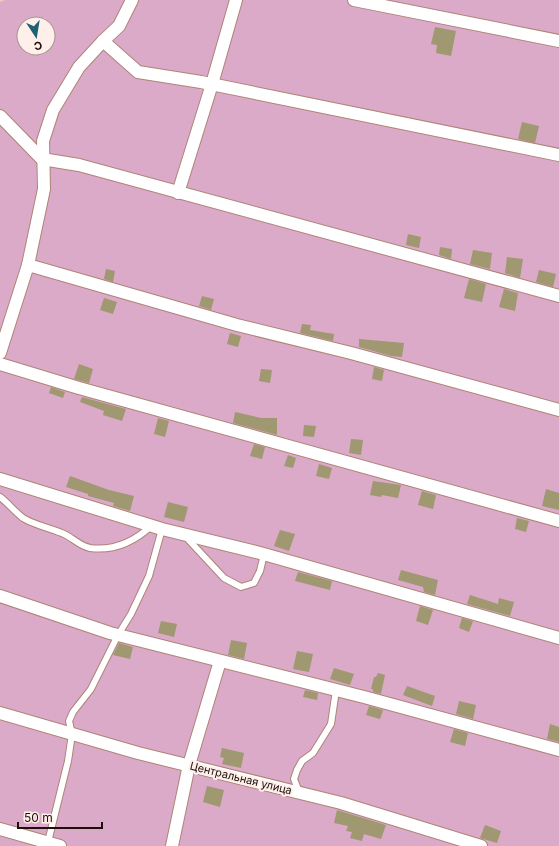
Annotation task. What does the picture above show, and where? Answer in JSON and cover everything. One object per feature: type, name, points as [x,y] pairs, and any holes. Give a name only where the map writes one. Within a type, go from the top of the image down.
[{"type":"street","points":[[0,353],[28,265],[44,189],[42,159],[43,141],[53,110],[79,67],[119,26],[132,0]]},
{"type":"street","points":[[178,193],[236,0]]},
{"type":"street","points":[[354,0],[559,41]]},
{"type":"street","points":[[103,41],[138,72],[212,84],[559,155]]},
{"type":"street","points":[[0,116],[42,159],[79,165],[559,296]]},
{"type":"street","points":[[28,265],[237,325],[351,353],[559,410]]},
{"type":"street","points":[[0,364],[79,388],[559,522]]},
{"type":"street","points":[[0,479],[157,527],[264,554],[559,638]]},
{"type":"street","points":[[0,596],[118,635],[336,690],[559,750]]},
{"type":"street","points":[[172,846],[189,766],[220,660]]},
{"type":"street","name":"Центральная улица","points":[[0,713],[189,766],[341,803],[481,846]]},
{"type":"street","points":[[0,828],[60,846]]},
{"type":"lane","points":[[0,497],[22,517],[35,524],[66,535],[79,544],[90,548],[120,546],[157,527]]},
{"type":"lane","points":[[48,842],[68,761],[72,734],[69,721],[73,712],[91,689],[118,635],[131,614],[149,576],[157,527]]},
{"type":"lane","points":[[182,534],[224,578],[240,587],[254,584],[260,571],[264,554]]},
{"type":"lane","points":[[299,793],[294,779],[297,770],[302,761],[312,753],[331,724],[336,690]]},
{"type":"shaded area","points":[[5,0],[559,0],[559,846],[0,846],[0,2]]},
{"type":"building","points":[[435,27],[456,31],[451,56],[436,53],[437,45],[431,44]]},
{"type":"building","points":[[522,122],[539,126],[535,143],[518,139]]},
{"type":"building","points":[[408,234],[421,237],[419,248],[406,245]]},
{"type":"building","points":[[440,247],[452,249],[451,259],[439,255]]},
{"type":"building","points":[[473,250],[492,253],[490,269],[470,264]]},
{"type":"building","points":[[507,257],[523,259],[520,278],[505,273]]},
{"type":"building","points":[[106,269],[115,271],[113,282],[104,279]]},
{"type":"building","points":[[539,270],[556,274],[553,287],[536,282]]},
{"type":"building","points":[[469,279],[486,284],[482,302],[464,298]]},
{"type":"building","points":[[504,289],[518,293],[515,311],[499,307]]},
{"type":"building","points":[[202,296],[214,299],[211,310],[199,306]]},
{"type":"building","points":[[104,298],[117,302],[113,314],[100,310]]},
{"type":"building","points":[[302,324],[311,325],[310,330],[334,334],[333,341],[300,333]]},
{"type":"building","points":[[230,333],[241,336],[238,347],[227,344]]},
{"type":"building","points":[[359,339],[404,343],[402,357],[391,356],[359,347]]},
{"type":"building","points":[[79,364],[93,369],[89,383],[74,379]]},
{"type":"building","points":[[374,367],[384,370],[382,381],[372,379]]},
{"type":"building","points":[[261,369],[272,370],[270,383],[259,381]]},
{"type":"building","points":[[51,387],[65,392],[63,398],[49,393]]},
{"type":"building","points":[[82,397],[126,409],[122,421],[103,415],[104,411],[80,402]]},
{"type":"building","points":[[235,412],[261,418],[277,418],[277,435],[233,423]]},
{"type":"building","points":[[158,418],[169,421],[165,437],[154,434]]},
{"type":"building","points":[[304,425],[316,426],[314,437],[303,436]]},
{"type":"building","points":[[351,439],[363,440],[361,455],[349,453]]},
{"type":"building","points":[[254,444],[265,447],[262,459],[250,456]]},
{"type":"building","points":[[288,455],[296,458],[293,468],[284,466]]},
{"type":"building","points":[[319,464],[332,468],[329,479],[316,476]]},
{"type":"building","points":[[70,476],[109,490],[134,496],[130,511],[113,506],[114,503],[88,496],[88,494],[66,487]]},
{"type":"building","points":[[373,481],[401,485],[398,498],[382,495],[381,497],[370,495]]},
{"type":"building","points":[[546,489],[559,493],[559,510],[542,506]]},
{"type":"building","points":[[422,491],[436,495],[433,509],[418,505]]},
{"type":"building","points":[[168,502],[188,507],[184,522],[164,517]]},
{"type":"building","points":[[517,518],[529,521],[526,532],[515,529]]},
{"type":"building","points":[[280,530],[295,534],[289,551],[274,546]]},
{"type":"building","points":[[401,570],[438,580],[435,595],[424,592],[423,587],[398,580]]},
{"type":"building","points":[[298,572],[332,581],[330,590],[295,581]]},
{"type":"building","points":[[470,595],[498,604],[499,598],[514,602],[510,616],[467,604]]},
{"type":"building","points":[[420,606],[433,610],[428,625],[416,621]]},
{"type":"building","points":[[462,618],[473,621],[469,632],[459,628]]},
{"type":"building","points":[[161,621],[177,624],[174,637],[158,633]]},
{"type":"building","points":[[231,640],[247,643],[244,659],[228,655]]},
{"type":"building","points":[[119,643],[133,647],[130,659],[113,655]]},
{"type":"building","points":[[297,651],[313,654],[309,672],[293,669]]},
{"type":"building","points":[[334,668],[354,674],[350,685],[330,679]]},
{"type":"building","points":[[378,673],[385,675],[381,694],[373,692],[373,689],[371,689],[374,677],[376,677]]},
{"type":"building","points":[[407,686],[435,696],[432,706],[403,695]]},
{"type":"building","points":[[305,690],[318,693],[317,700],[303,697]]},
{"type":"building","points":[[459,701],[476,705],[473,719],[456,714]]},
{"type":"building","points":[[369,706],[383,710],[380,719],[366,715]]},
{"type":"building","points":[[550,724],[559,727],[559,742],[547,739]]},
{"type":"building","points":[[454,729],[468,733],[465,746],[450,742]]},
{"type":"building","points":[[222,748],[244,753],[241,768],[222,764],[224,758],[220,757]]},
{"type":"building","points":[[207,786],[224,790],[220,807],[203,802]]},
{"type":"building","points":[[337,810],[386,825],[381,839],[364,834],[362,841],[350,838],[352,832],[346,831],[348,826],[334,823]]},
{"type":"building","points":[[485,825],[501,831],[497,843],[480,838]]}]
